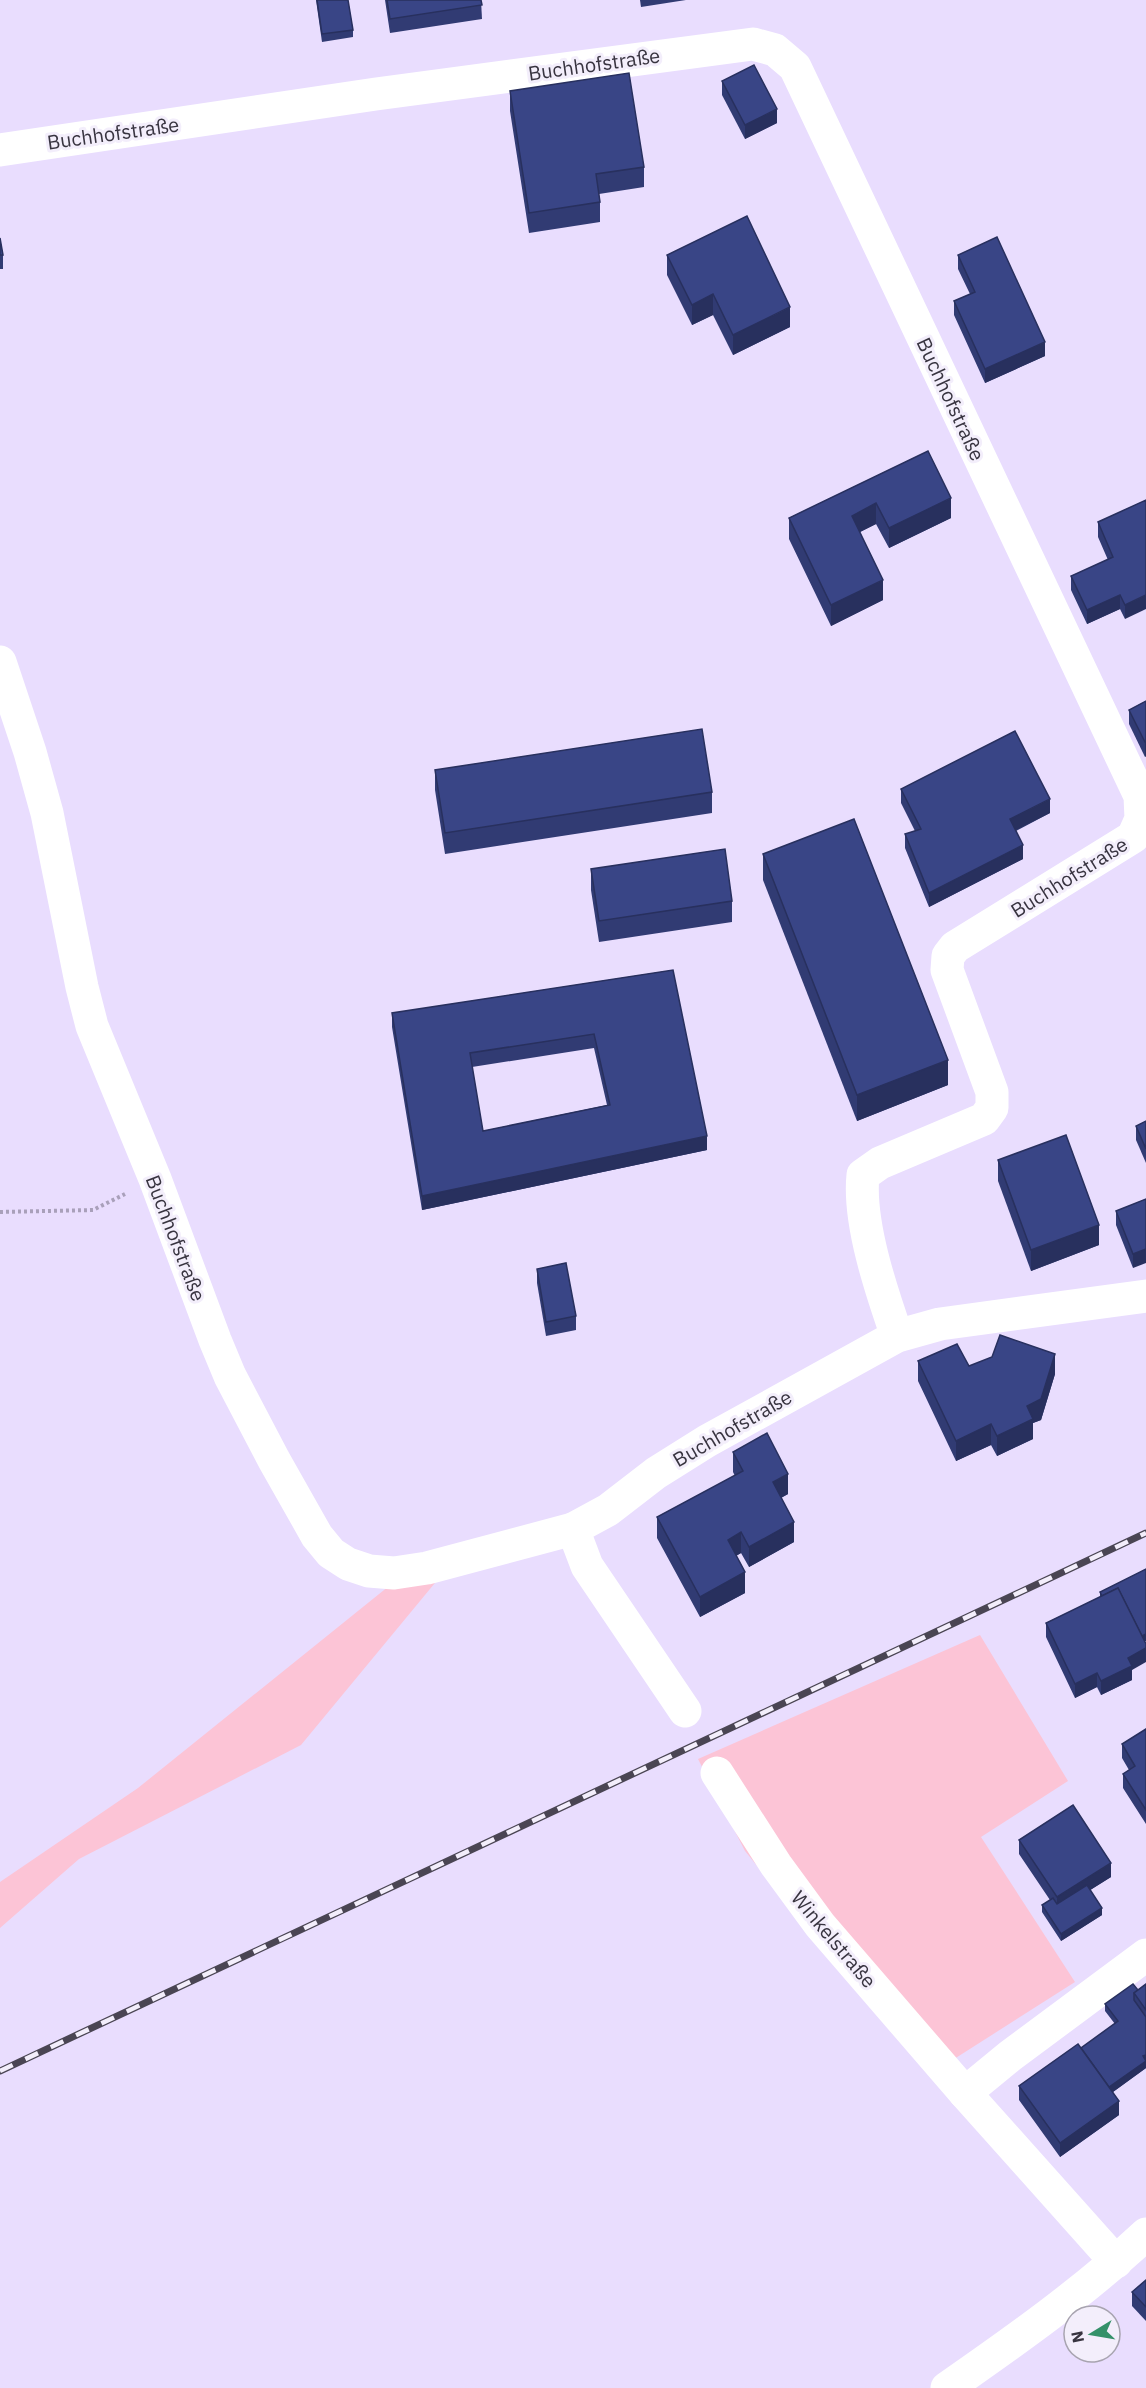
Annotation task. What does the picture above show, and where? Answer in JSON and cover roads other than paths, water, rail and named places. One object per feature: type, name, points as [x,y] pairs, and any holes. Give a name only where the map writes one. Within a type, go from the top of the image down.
[{"type":"street","name":"Buchhofstraße","points":[[0,150],[376,94],[753,44],[774,50],[795,67],[1140,796],[1142,819],[1133,837],[955,947],[948,956],[947,970],[992,1092],[992,1108],[984,1119],[880,1163],[863,1175],[861,1195],[871,1247],[897,1336]]},
{"type":"street","name":"Buchhofstraße","points":[[0,662],[30,752],[47,813],[92,1026],[155,1179],[230,1376],[279,1470],[317,1536],[331,1553],[348,1564],[369,1571],[394,1574],[427,1568],[573,1529],[608,1510],[656,1473],[707,1441],[897,1336],[940,1324],[1146,1296]]},
{"type":"street","points":[[573,1529],[587,1566],[685,1711]]},
{"type":"street","name":"Winkelstraße","points":[[717,1773],[796,1895],[965,2093],[1116,2262]]},
{"type":"street","points":[[965,2093],[1010,2056],[1146,1955]]},
{"type":"street","points":[[947,2388],[1006,2347],[1116,2262],[1146,2234]]},
{"type":"railway","points":[[0,2071],[1146,1533]]}]
